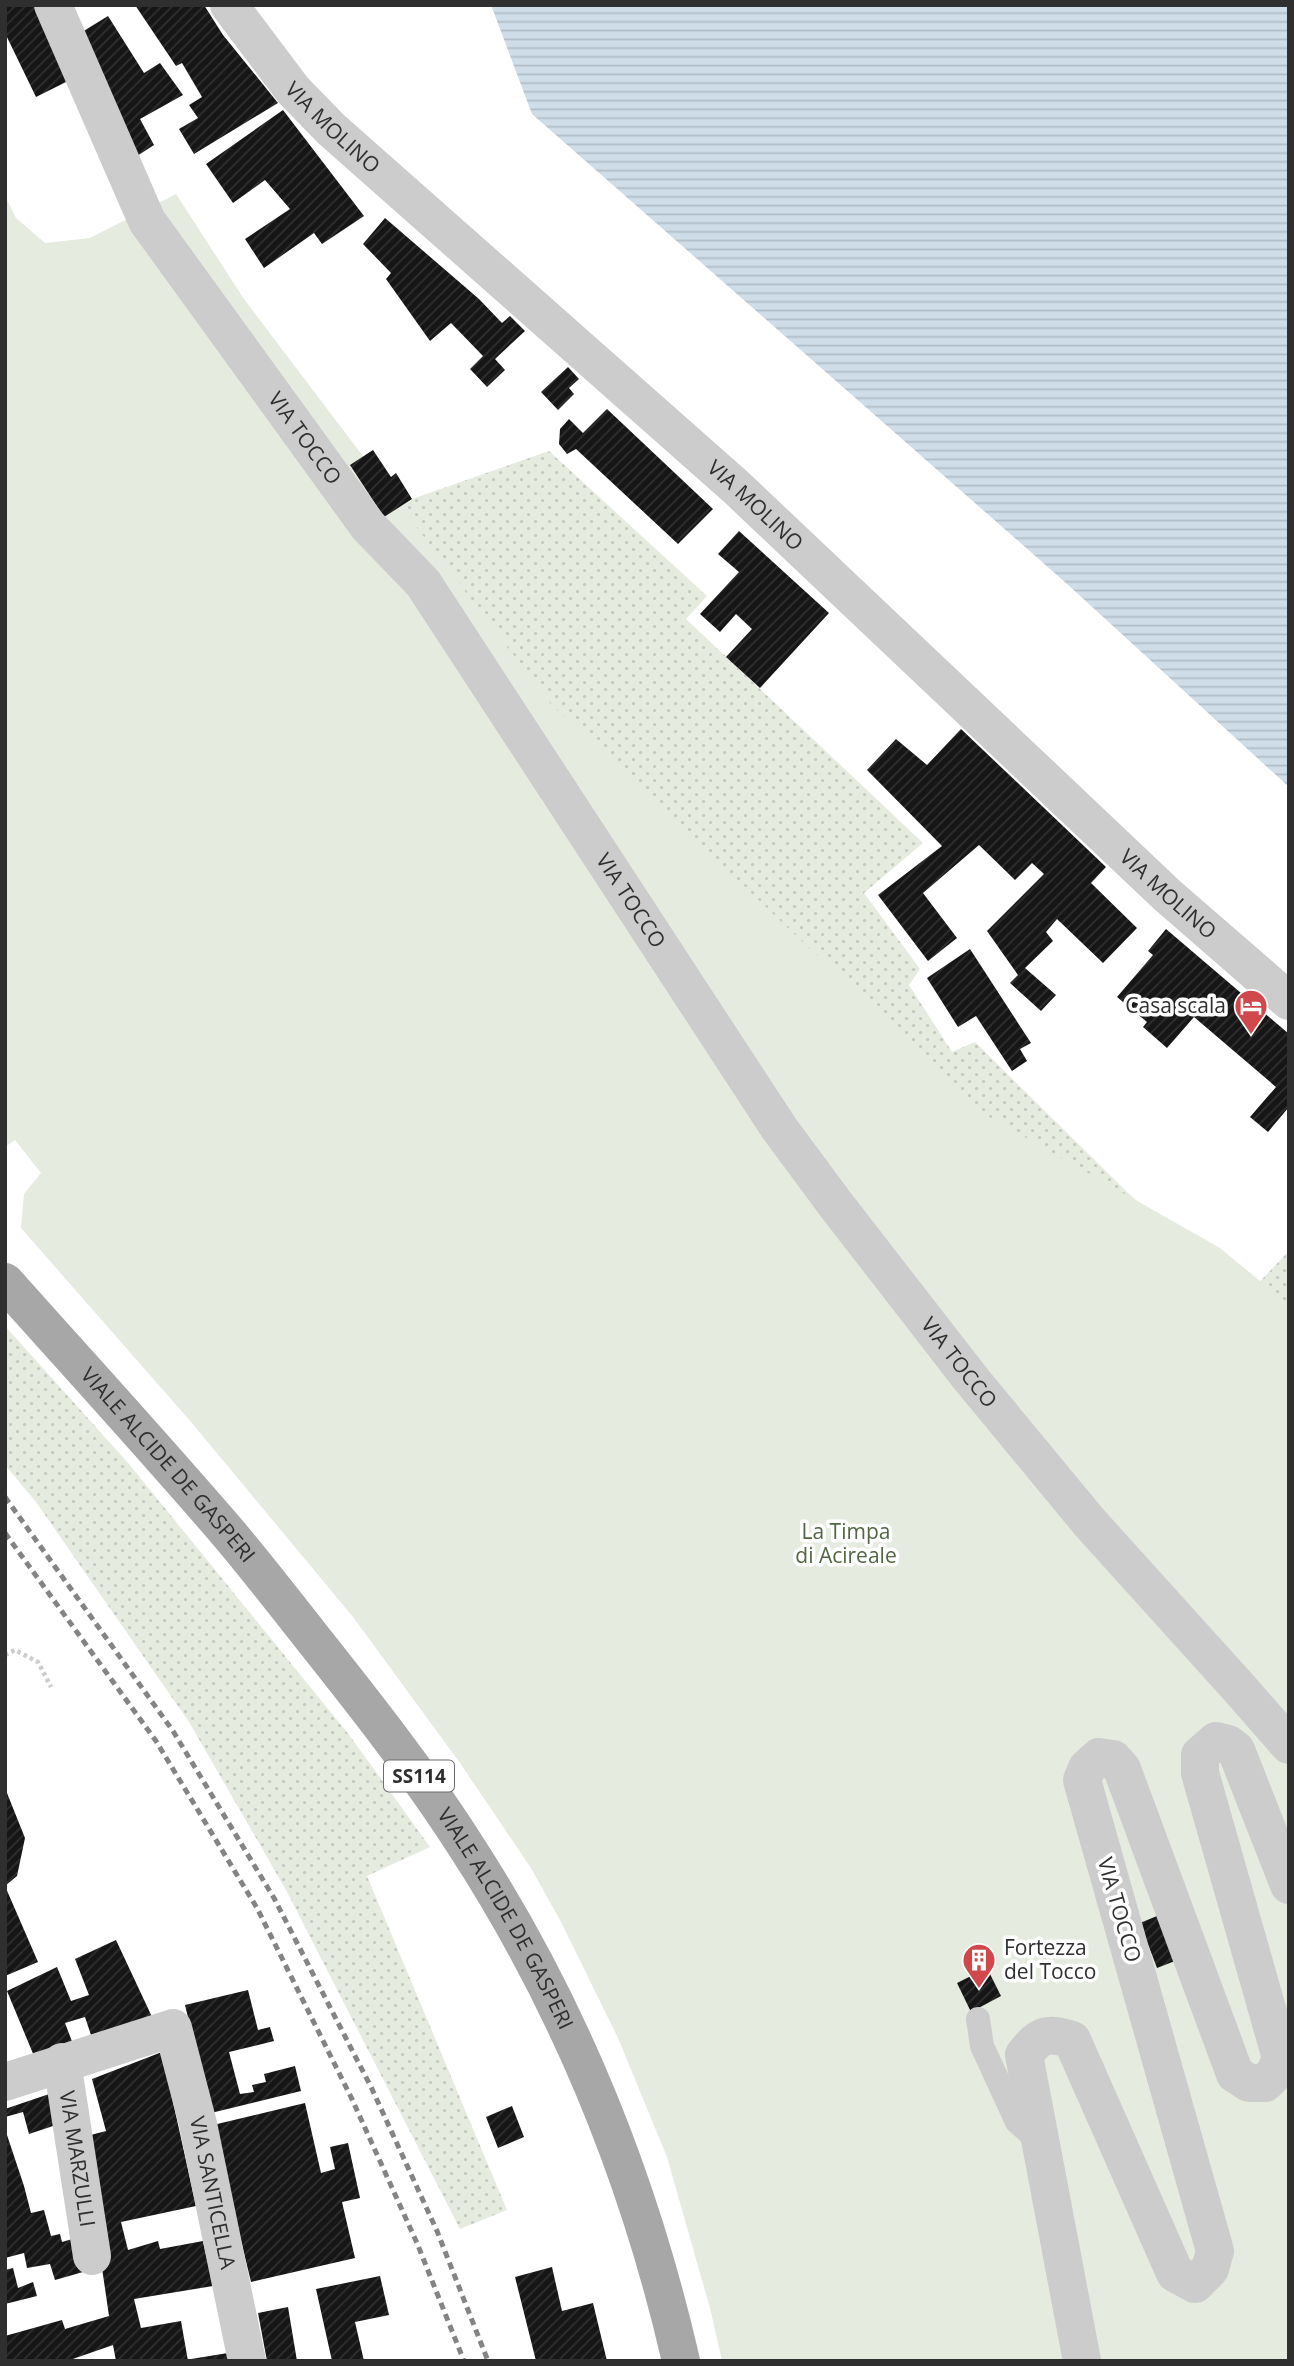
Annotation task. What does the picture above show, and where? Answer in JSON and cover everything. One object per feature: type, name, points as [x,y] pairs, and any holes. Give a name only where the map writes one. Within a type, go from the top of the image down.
[{"type":"main road","name":"VIALE ALCIDE DE GASPERI","points":[[5,1282],[230,1535],[396,1743],[466,1845],[533,1961],[586,2069],[614,2137],[642,2219],[681,2361]]},
{"type":"street","name":"VIA TOCCO","points":[[53,5],[147,221],[368,526],[423,583],[779,1128],[988,1399],[1090,1523],[1289,1745]]},
{"type":"street","name":"VIA MOLINO","points":[[234,8],[293,90],[331,129],[736,487],[1167,895],[1289,1001]]},
{"type":"street","name":"VIA TOCCO","points":[[1082,2361],[1024,2055],[1037,2039],[1055,2034],[1072,2040],[1175,2273],[1195,2284],[1210,2269],[1215,2251],[1083,1780],[1087,1768],[1099,1757],[1113,1759],[1122,1769],[1235,2074],[1249,2083],[1265,2083],[1275,2073],[1281,2058],[1200,1773],[1200,1755],[1216,1741],[1228,1744],[1236,1750],[1289,1885]]},
{"type":"street","name":"VIA MARZULLI","points":[[5,2082],[173,2028]]},
{"type":"street","name":"VIA SANTICELLA","points":[[173,2028],[198,2124],[247,2361]]},
{"type":"street","name":"VIA MARZULLI","points":[[62,2062],[92,2256]]},
{"type":"lane","points":[[978,2019],[982,2046],[1017,2122],[1041,2143]]},
{"type":"path","points":[[5,1655],[15,1650],[38,1662],[51,1687]]},
{"type":"green space","name":"La Timpa di Acireale","points":[[176,194],[244,299],[549,702],[986,1115],[1220,1248],[1289,1305],[1289,2361],[722,2361],[711,2312],[667,2157],[618,2038],[561,1922],[531,1868],[460,1763],[353,1617],[191,1422],[21,1228],[24,1194],[41,1173],[15,1140],[5,1147],[5,196],[16,218],[45,243],[90,238]]},
{"type":"green space","points":[[549,451],[707,596],[686,619],[923,843],[864,893],[920,969],[909,985],[952,1052],[975,1042],[1128,1193],[1246,1296],[1289,1251],[1289,1726],[384,517],[412,499]]},
{"type":"green space","points":[[5,1326],[129,1464],[350,1736],[430,1847],[367,1876],[507,2210],[460,2229],[286,1890],[189,1722],[36,1502],[5,1465]]},
{"type":"shaded area","points":[[491,5],[1289,5],[1289,787],[1066,583],[532,114]]},
{"type":"building","points":[[5,5],[39,5],[74,78],[36,97],[5,33]]},
{"type":"building","points":[[135,5],[204,5],[223,35],[278,103],[194,154],[179,129],[198,118],[189,105],[202,97],[182,63],[176,66]]},
{"type":"building","points":[[108,16],[144,73],[160,63],[183,95],[140,119],[154,145],[137,156],[82,32]]},
{"type":"building","points":[[283,110],[364,216],[322,244],[314,233],[264,268],[245,239],[290,209],[265,180],[233,203],[206,164]]},
{"type":"building","points":[[385,218],[479,299],[502,323],[510,316],[525,331],[495,359],[505,370],[487,387],[470,369],[483,356],[451,323],[430,341],[386,279],[391,273],[363,244]]},
{"type":"building","points":[[568,367],[579,379],[569,388],[574,394],[558,410],[541,392]]},
{"type":"building","points":[[607,409],[713,509],[678,544],[576,449],[567,454],[559,444],[560,429],[569,419],[583,433]]},
{"type":"building","points":[[373,450],[391,477],[396,473],[412,499],[384,517],[350,465]]},
{"type":"building","points":[[739,531],[829,613],[760,688],[726,657],[752,629],[736,614],[720,632],[700,614],[739,572],[718,554]]},
{"type":"building","points":[[961,729],[1106,867],[1091,883],[1137,928],[1103,963],[1057,919],[1046,932],[1053,941],[1025,968],[1056,995],[1041,1011],[1010,983],[1018,975],[987,931],[1044,874],[1032,863],[1015,880],[979,845],[923,893],[957,938],[928,961],[878,895],[942,846],[867,770],[896,739],[927,765]]},
{"type":"building","points":[[1166,929],[1289,1034],[1289,1107],[1268,1132],[1250,1117],[1276,1087],[1194,1017],[1167,1048],[1143,1027],[1147,1022],[1117,997],[1153,955],[1148,951]]},
{"type":"building","points":[[970,949],[1031,1043],[1020,1049],[1027,1061],[1012,1071],[976,1016],[958,1027],[927,978]]},
{"type":"building","points":[[5,1788],[25,1838],[17,1876],[5,1886]]},
{"type":"building","points":[[5,1886],[38,1962],[5,1976]]},
{"type":"building","points":[[1157,1916],[1175,1961],[1157,1968],[1140,1923]]},
{"type":"building","points":[[116,1940],[153,2019],[92,2038],[85,2017],[65,2023],[73,2044],[34,2056],[7,1991],[57,1967],[71,2001],[89,1995],[75,1959]]},
{"type":"building","name":"Fortezza del Tocco","points":[[987,1968],[1001,1996],[971,2012],[957,1983]]},
{"type":"building","points":[[248,1990],[258,2030],[270,2027],[274,2041],[229,2052],[240,2094],[254,2092],[252,2085],[266,2082],[264,2074],[295,2066],[301,2091],[211,2113],[185,2005]]},
{"type":"building","points":[[162,2052],[196,2206],[121,2222],[128,2250],[158,2241],[160,2249],[203,2241],[213,2286],[134,2299],[141,2328],[181,2321],[188,2361],[116,2361],[113,2345],[67,2361],[5,2361],[5,2336],[62,2320],[65,2329],[109,2316],[83,2137],[106,2131],[92,2079]]},
{"type":"building","points":[[61,2090],[65,2122],[29,2134],[23,2112],[5,2117],[5,2109]]},
{"type":"building","points":[[305,2103],[321,2173],[335,2169],[330,2147],[348,2143],[360,2198],[342,2202],[355,2258],[251,2282],[213,2125]]},
{"type":"building","points":[[512,2106],[524,2137],[498,2148],[486,2117]]},
{"type":"building","points":[[5,2129],[31,2213],[44,2210],[51,2236],[60,2234],[62,2242],[79,2237],[83,2272],[55,2280],[50,2264],[27,2268],[24,2253],[5,2258]]},
{"type":"building","points":[[552,2267],[562,2311],[593,2303],[607,2361],[536,2361],[515,2277]]},
{"type":"building","points":[[13,2268],[18,2288],[33,2282],[37,2296],[5,2304],[5,2270]]},
{"type":"building","points":[[380,2276],[389,2315],[355,2322],[364,2361],[332,2361],[316,2289]]},
{"type":"building","points":[[288,2307],[297,2361],[267,2361],[258,2313]]},
{"type":"building","points":[[228,2353],[230,2361],[191,2361],[191,2359]]},
{"type":"railway","points":[[5,1497],[173,1731],[274,1898],[372,2089],[437,2231],[488,2361]]},
{"type":"railway","points":[[5,1533],[156,1741],[257,1908],[351,2097],[417,2243],[464,2361]]},
{"type":"place","name":"Casa scala","points":[[1251,1036]]},
{"type":"place","name":"Fortezza del Tocco","points":[[979,1990]]}]
